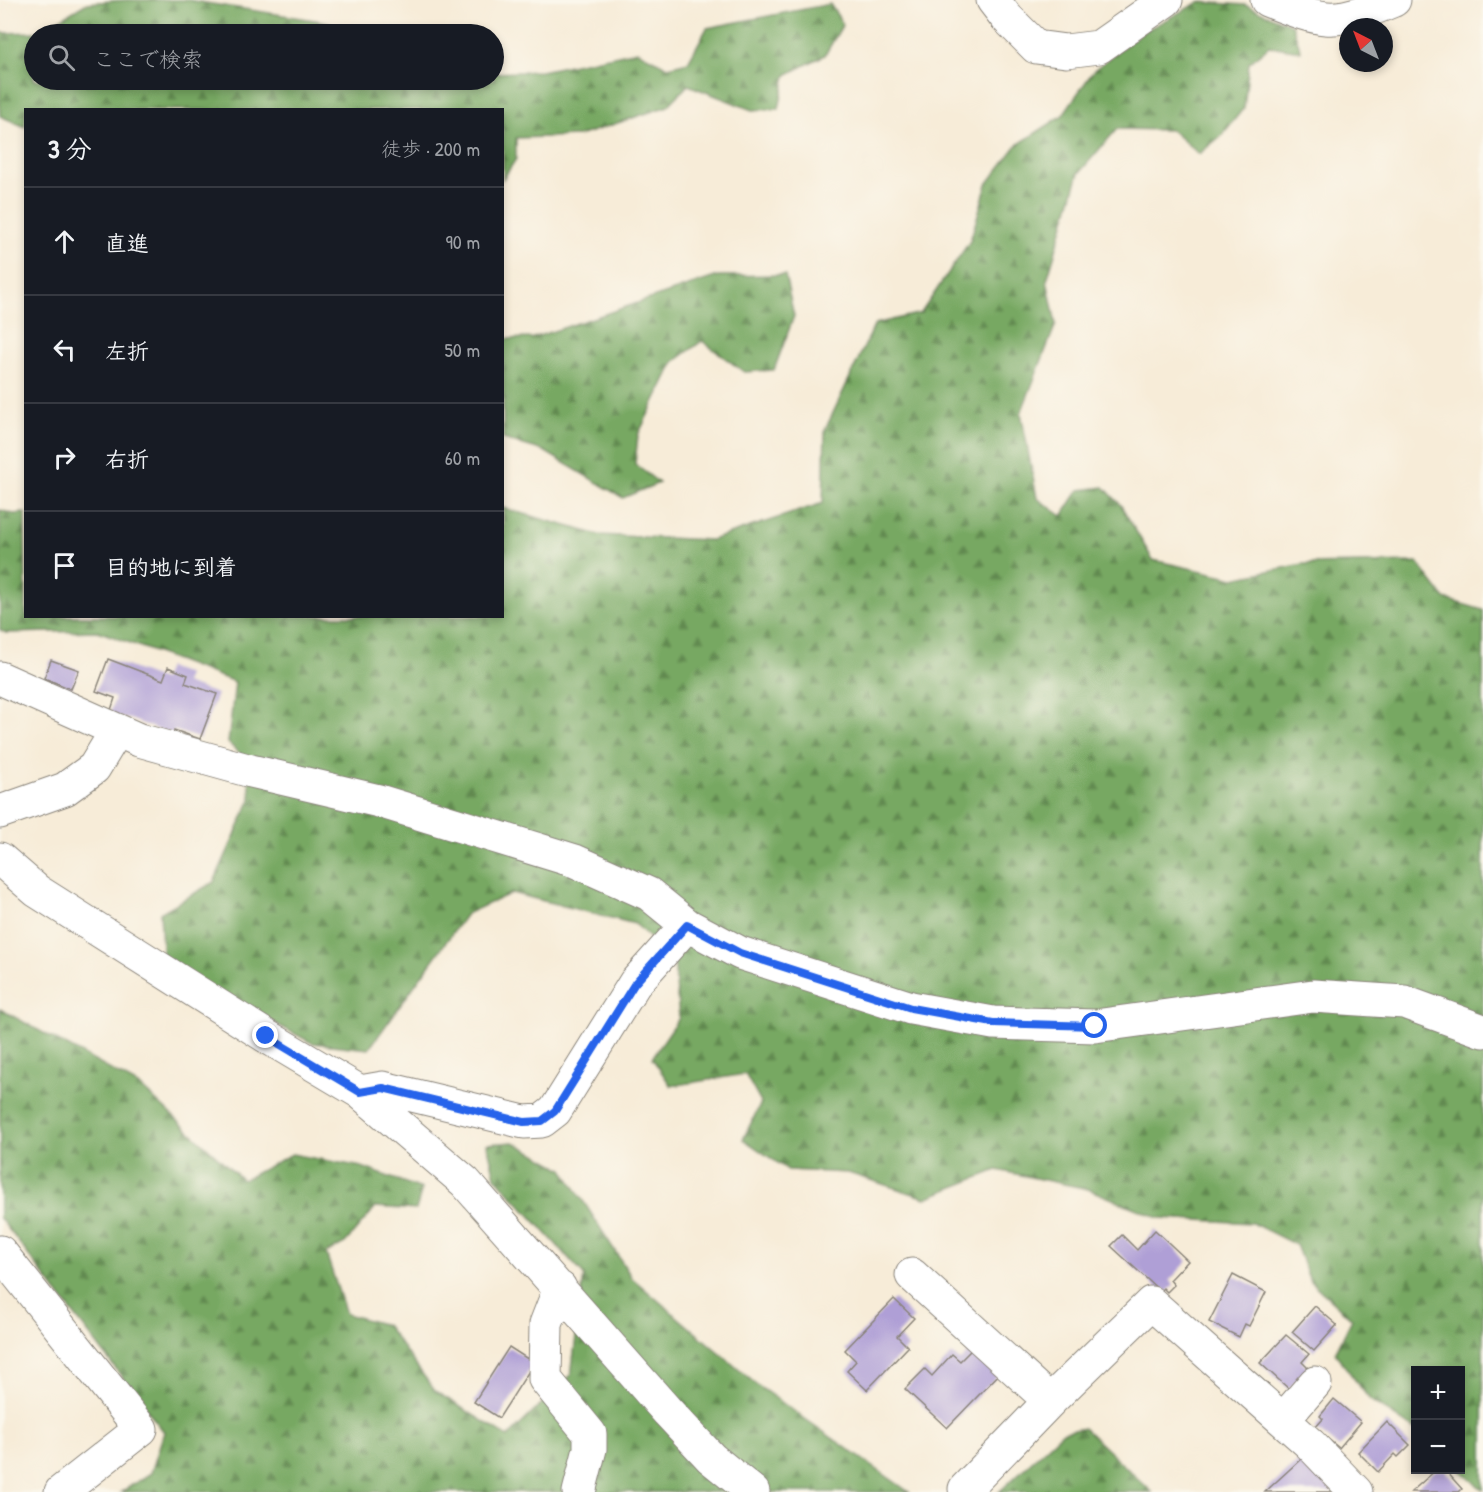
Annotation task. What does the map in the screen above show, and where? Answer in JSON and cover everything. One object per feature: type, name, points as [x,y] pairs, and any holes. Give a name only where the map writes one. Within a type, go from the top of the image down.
[{"type":"street","points":[[993,0],[1006,17],[1036,47],[1066,51],[1098,47],[1166,0]]},
{"type":"street","points":[[1267,0],[1328,18],[1365,12],[1394,0]]},
{"type":"street","points":[[0,678],[139,740],[251,771],[379,801],[574,861],[648,894],[687,925],[740,953],[911,1008],[993,1023],[1095,1026],[1313,996],[1404,1002],[1483,1031]]},
{"type":"street","points":[[0,812],[65,789],[94,768],[117,730]]},
{"type":"street","points":[[0,859],[37,891],[266,1036],[360,1092],[465,1182],[675,1420],[711,1458],[753,1492]]},
{"type":"street","points":[[360,1092],[383,1088],[524,1122],[542,1121],[555,1111],[635,983],[687,925]]},
{"type":"street","points":[[0,1252],[141,1429],[61,1492]]},
{"type":"street","points":[[912,1275],[1050,1401]]},
{"type":"street","points":[[560,1288],[546,1324],[544,1379],[590,1434],[590,1449],[579,1492]]},
{"type":"street","points":[[965,1490],[1050,1401],[1151,1304],[1310,1444],[1356,1492]]},
{"type":"street","points":[[1283,1420],[1315,1383]]},
{"type":"green space","points":[[187,0],[330,24],[52,24],[87,3]]},
{"type":"green space","points":[[1199,2],[1245,5],[1292,25],[1301,51],[1269,46],[1249,63],[1244,108],[1221,136],[1199,154],[1171,130],[1117,129],[1079,173],[1047,280],[1056,324],[1021,413],[1037,498],[1062,516],[1079,490],[1104,487],[1120,504],[1153,560],[1234,578],[1303,564],[1417,562],[1445,599],[1483,610],[1483,1490],[1465,1474],[1465,1366],[1411,1366],[1411,1427],[1370,1400],[1335,1353],[1352,1319],[1310,1281],[1296,1245],[1252,1223],[1159,1218],[1088,1189],[997,1170],[926,1198],[848,1173],[788,1170],[743,1139],[761,1103],[745,1074],[671,1086],[652,1058],[679,1018],[674,960],[635,924],[512,893],[466,914],[369,1049],[312,1043],[163,964],[160,913],[214,882],[251,799],[247,760],[228,743],[235,682],[98,631],[6,633],[0,630],[0,510],[13,514],[24,513],[24,618],[504,618],[504,508],[599,535],[711,540],[823,503],[825,430],[875,324],[921,313],[970,241],[987,184],[1017,145],[1062,116],[1094,70],[1141,33]]},
{"type":"green space","points":[[830,4],[843,24],[825,55],[786,75],[779,109],[752,110],[688,85],[668,106],[579,136],[516,138],[516,159],[504,177],[504,108],[24,108],[24,127],[0,116],[0,33],[24,32],[24,90],[504,90],[504,73],[541,71],[637,51],[668,67],[688,62],[707,28]]},
{"type":"green space","points":[[785,275],[794,316],[774,370],[744,372],[702,341],[674,362],[638,435],[635,464],[659,483],[623,498],[544,451],[504,439],[504,339],[533,338],[718,276]]},
{"type":"green space","points":[[0,1009],[140,1086],[243,1180],[292,1154],[362,1167],[422,1189],[416,1210],[376,1207],[345,1243],[326,1253],[346,1314],[386,1325],[435,1391],[508,1437],[571,1375],[584,1275],[495,1177],[487,1144],[514,1142],[563,1169],[632,1278],[757,1385],[909,1492],[121,1492],[151,1473],[164,1432],[0,1218]]},
{"type":"green space","points":[[1084,1428],[1152,1492],[999,1492],[1063,1432]]},
{"type":"building","points":[[108,659],[163,680],[168,667],[188,675],[185,683],[217,694],[200,739],[174,730],[173,735],[127,718],[109,716],[115,698],[96,691]]},
{"type":"building","points":[[51,660],[79,670],[71,689],[44,678]]},
{"type":"building","points":[[1155,1230],[1188,1261],[1170,1280],[1174,1285],[1167,1292],[1163,1288],[1160,1291],[1111,1246],[1122,1235],[1137,1250]]},
{"type":"building","points":[[1233,1275],[1266,1292],[1249,1326],[1245,1324],[1239,1337],[1209,1322]]},
{"type":"building","points":[[894,1299],[914,1318],[897,1336],[908,1347],[867,1390],[847,1371],[856,1361],[845,1350]]},
{"type":"building","points":[[1315,1306],[1337,1325],[1314,1351],[1292,1332]]},
{"type":"building","points":[[1286,1335],[1309,1354],[1302,1362],[1308,1368],[1289,1389],[1260,1363]]},
{"type":"building","points":[[509,1347],[534,1363],[499,1418],[474,1402]]},
{"type":"building","points":[[972,1349],[1002,1371],[947,1428],[905,1389],[925,1369],[932,1376],[952,1354],[960,1361]]},
{"type":"building","points":[[1334,1399],[1361,1422],[1339,1448],[1315,1428],[1323,1419],[1320,1416]]},
{"type":"building","points":[[1387,1422],[1410,1445],[1398,1457],[1395,1454],[1378,1472],[1358,1452]]},
{"type":"building","points":[[1302,1458],[1333,1492],[1265,1492]]},
{"type":"building","points":[[1431,1474],[1449,1474],[1462,1489],[1459,1492],[1411,1492]]},
{"type":"route","points":[[266,1036],[360,1092],[383,1088],[524,1122],[542,1121],[555,1111],[635,983],[672,939],[687,925],[740,953],[911,1008],[993,1023],[1095,1026]]}]
